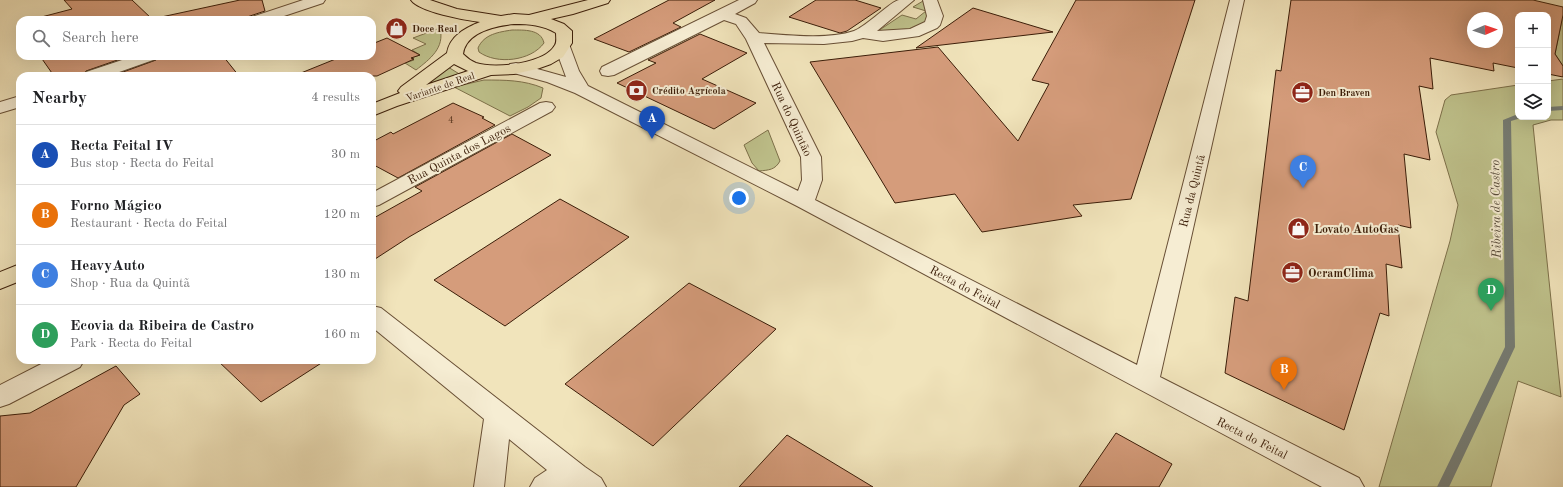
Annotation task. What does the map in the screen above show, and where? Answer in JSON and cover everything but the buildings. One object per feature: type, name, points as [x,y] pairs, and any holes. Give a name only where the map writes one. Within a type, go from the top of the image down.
[{"type":"main road","name":"Recta do Feital","points":[[418,0],[434,8],[501,21]]},
{"type":"main road","points":[[527,19],[568,11],[603,0]]},
{"type":"main road","points":[[564,43],[583,17],[603,0]]},
{"type":"main road","name":"Recta do Feital","points":[[434,8],[452,24],[457,48],[462,63],[488,70],[516,68],[544,62],[555,56],[564,43],[564,31],[556,26],[527,19],[501,21],[476,29],[457,48]]},
{"type":"main road","name":"Variante de Real","points":[[391,102],[457,48]]},
{"type":"main road","name":"Variante de Real","points":[[376,109],[391,102],[488,70]]},
{"type":"main road","points":[[0,281],[16,274]]},
{"type":"street","points":[[270,16],[318,0]]},
{"type":"street","points":[[608,72],[750,0]]},
{"type":"street","points":[[754,38],[818,40],[848,37],[861,33],[907,0]]},
{"type":"street","points":[[861,33],[883,36],[913,34],[932,26],[935,16],[930,0]]},
{"type":"street","name":"Rua da Quintã","points":[[1146,382],[1237,0]]},
{"type":"street","name":"Rua do Quintão","points":[[723,14],[741,21],[754,38],[811,157],[812,180],[804,202]]},
{"type":"street","name":"Recta do Feital","points":[[564,43],[571,71],[581,89]]},
{"type":"street","points":[[104,72],[138,60]]},
{"type":"street","name":"Recta do Feital","points":[[516,68],[553,78],[581,89],[804,202],[1349,487]]},
{"type":"street","points":[[0,108],[16,102]]},
{"type":"street","name":"Rua Quinta dos Lagos","points":[[376,199],[546,107]]},
{"type":"street","points":[[376,317],[583,482]]},
{"type":"street","points":[[0,397],[62,364]]},
{"type":"street","points":[[489,487],[498,415]]},
{"type":"street","points":[[545,487],[558,479],[583,482]]},
{"type":"green space","points":[[923,1],[929,14],[926,22],[917,29],[878,31],[902,15],[916,19],[926,11],[913,7]]},
{"type":"green space","points":[[1563,15],[1563,66],[1555,54]]},
{"type":"green space","points":[[440,28],[441,35],[438,47],[426,62],[416,70],[405,63],[414,60],[411,58],[420,55],[412,50],[426,44],[413,38]]},
{"type":"green space","points":[[512,30],[527,30],[536,33],[542,38],[544,43],[531,54],[513,59],[495,59],[479,52],[478,48],[481,43],[492,34]]},
{"type":"green space","points":[[448,67],[461,75],[423,87]]},
{"type":"green space","points":[[1563,79],[1563,120],[1551,120],[1551,81]]},
{"type":"green space","points":[[484,80],[514,81],[536,85],[543,88],[541,98],[528,107],[510,116],[454,87]]},
{"type":"green space","points":[[1515,85],[1515,120],[1551,120],[1533,125],[1561,397],[1518,381],[1491,487],[1379,487],[1450,241],[1458,205],[1436,132],[1445,100],[1451,95]]},
{"type":"green space","points":[[768,130],[780,161],[774,168],[759,171],[752,163],[744,145]]},
{"type":"waterway","name":"Ribeira de Castro","points":[[1551,109],[1563,108]]},
{"type":"waterway","name":"Ribeira de Castro","points":[[1443,487],[1510,347],[1507,120],[1515,117]]},
{"type":"place","name":"Doce Real","points":[[397,28]]},
{"type":"place","name":"Crédito Agrícola","points":[[636,90]]},
{"type":"place","name":"Den Braven","points":[[1303,92]]},
{"type":"place","name":"Recta Feital IV","points":[[652,139]]},
{"type":"place","name":"HeavyAuto","points":[[1303,188]]},
{"type":"place","name":"Lovato AutoGas","points":[[1298,229]]},
{"type":"place","name":"OcramClima","points":[[1292,273]]},
{"type":"place","name":"Ecovia da Ribeira de Castro","points":[[1491,311]]},
{"type":"place","name":"Forno Mágico","points":[[1284,390]]}]
